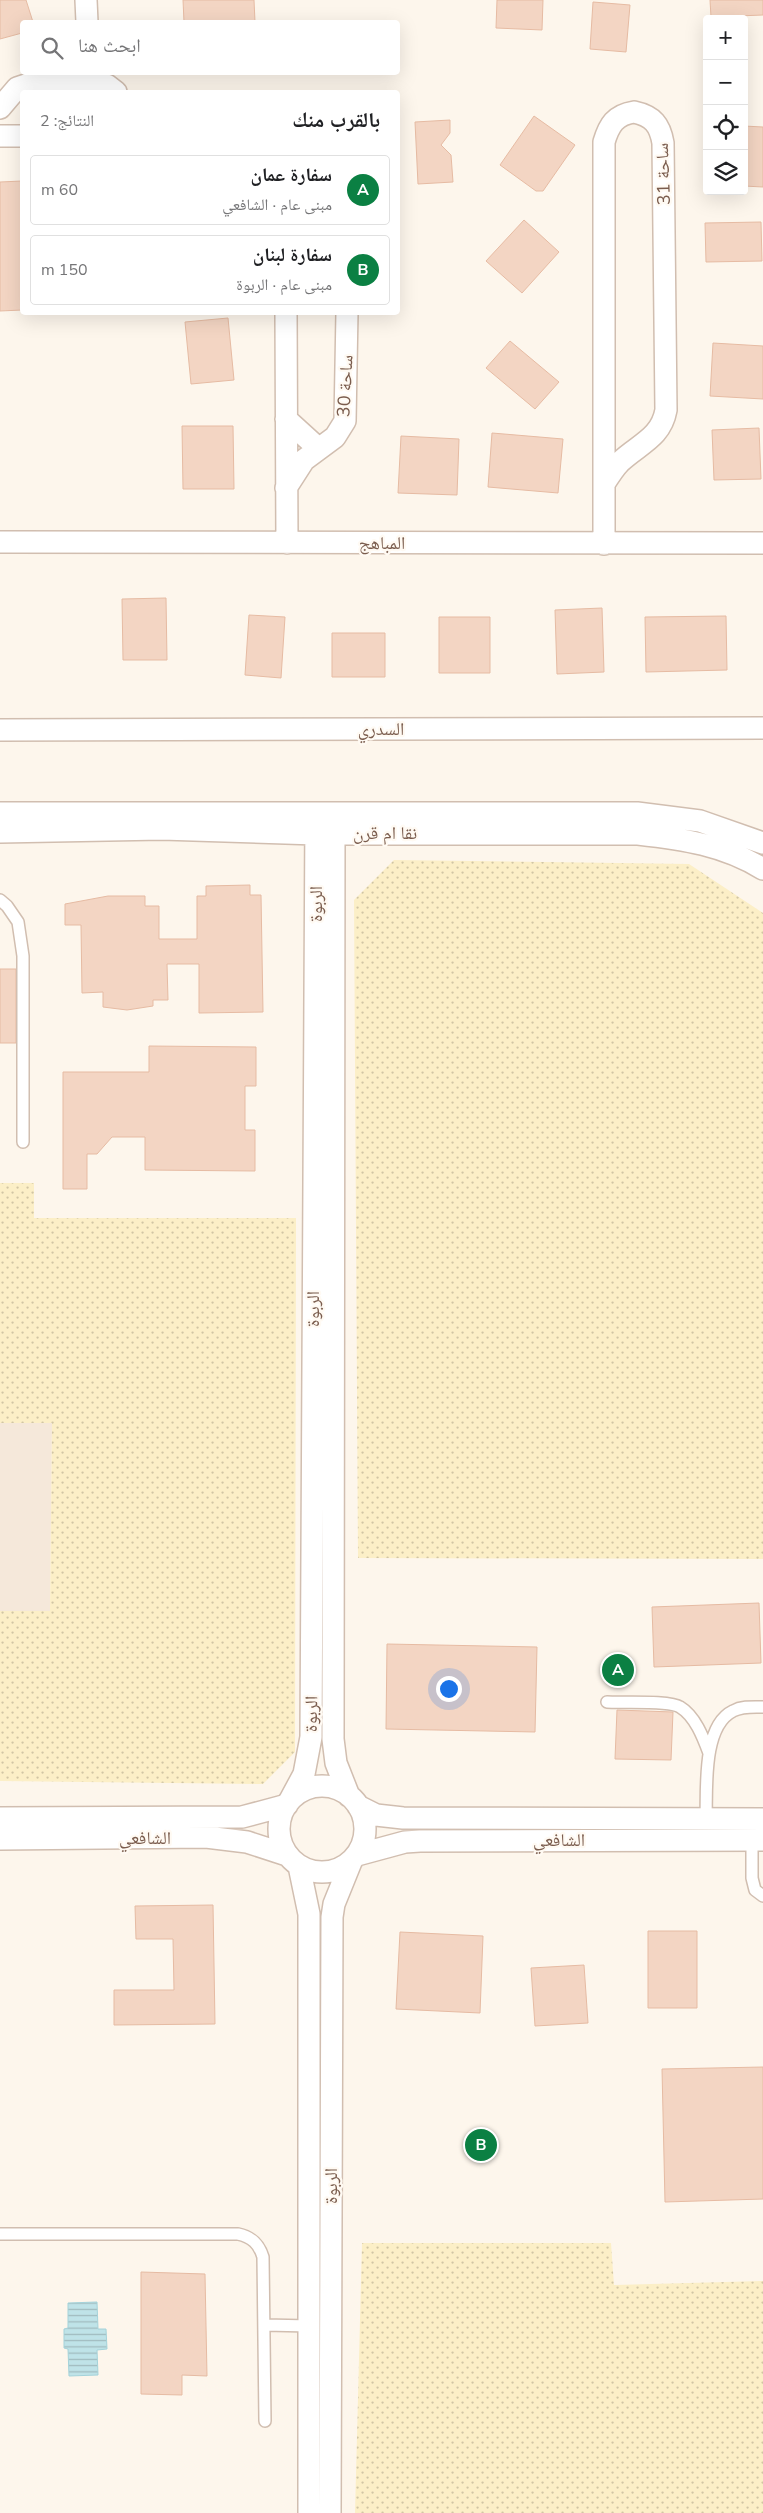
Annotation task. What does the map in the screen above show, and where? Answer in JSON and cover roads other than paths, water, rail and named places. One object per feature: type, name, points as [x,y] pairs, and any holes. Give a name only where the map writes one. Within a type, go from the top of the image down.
[{"type":"street","points":[[86,0],[87,20]]},
{"type":"street","points":[[0,108],[10,94],[23,85],[87,77],[107,85],[113,90]]},
{"type":"street","name":"ساحة 31","points":[[604,484],[619,463],[661,427],[666,410],[663,143],[661,129],[654,120],[644,114],[634,112],[624,114],[616,119],[609,127],[604,142],[604,426],[604,484],[604,544]]},
{"type":"street","points":[[0,136],[20,136]]},
{"type":"street","points":[[286,315],[287,543]]},
{"type":"street","name":"ساحة 30","points":[[286,488],[304,460],[335,437],[345,422],[347,315]]},
{"type":"street","points":[[286,419],[319,448]]},
{"type":"street","points":[[604,426],[637,449]]},
{"type":"street","name":"المباهج","points":[[0,542],[763,543]]},
{"type":"street","name":"السدري","points":[[0,730],[763,728]]},
{"type":"street","name":"نقا ام قرن","points":[[0,832],[162,830],[637,813],[700,822],[763,843]]},
{"type":"street","name":"نقا ام قرن","points":[[0,814],[638,834],[706,844],[733,853],[763,869]]},
{"type":"street","name":"الربوة","points":[[325,823],[333,1739],[336,1762],[354,1801]]},
{"type":"street","name":"الربوة","points":[[288,1803],[304,1774],[311,1737],[325,823]]},
{"type":"street","points":[[325,1786],[338,1789],[354,1801],[364,1818],[365,1830],[363,1843],[354,1858],[339,1869],[325,1872],[312,1871],[293,1860],[281,1843],[279,1830],[281,1817],[288,1803],[300,1792],[325,1786]]},
{"type":"street","name":"الشافعي","points":[[354,1801],[376,1815],[403,1818],[763,1819]]},
{"type":"street","name":"الشافعي","points":[[0,1818],[232,1818],[288,1803]]},
{"type":"street","name":"الشافعي","points":[[0,1839],[206,1837],[246,1842],[293,1860]]},
{"type":"street","name":"الشافعي","points":[[354,1858],[405,1842],[420,1841],[757,1840]]},
{"type":"street","name":"الربوة","points":[[330,2513],[332,1917],[334,1904],[354,1858]]},
{"type":"street","name":"الربوة","points":[[293,1860],[309,1914],[309,2513]]},
{"type":"lane","points":[[0,900],[7,906],[18,922],[23,956],[23,1142]]},
{"type":"lane","points":[[607,1702],[669,1704],[682,1708],[700,1731],[708,1753]]},
{"type":"lane","points":[[706,1819],[708,1753],[718,1726],[726,1716],[746,1707],[763,1707]]},
{"type":"lane","points":[[757,1840],[752,1878],[755,1890],[763,1896]]},
{"type":"lane","points":[[0,2234],[238,2234],[248,2236],[260,2249],[264,2257],[265,2421]]},
{"type":"lane","points":[[265,2325],[310,2326]]},
{"type":"water","points":[[97,2302],[98,2329],[106,2329],[107,2349],[97,2350],[98,2375],[69,2376],[68,2349],[64,2348],[64,2329],[68,2328],[68,2303]]},
{"type":"place","name":"سفارة عمان","points":[[618,1670]]},
{"type":"place","name":"سفارة لبنان","points":[[481,2145]]}]
